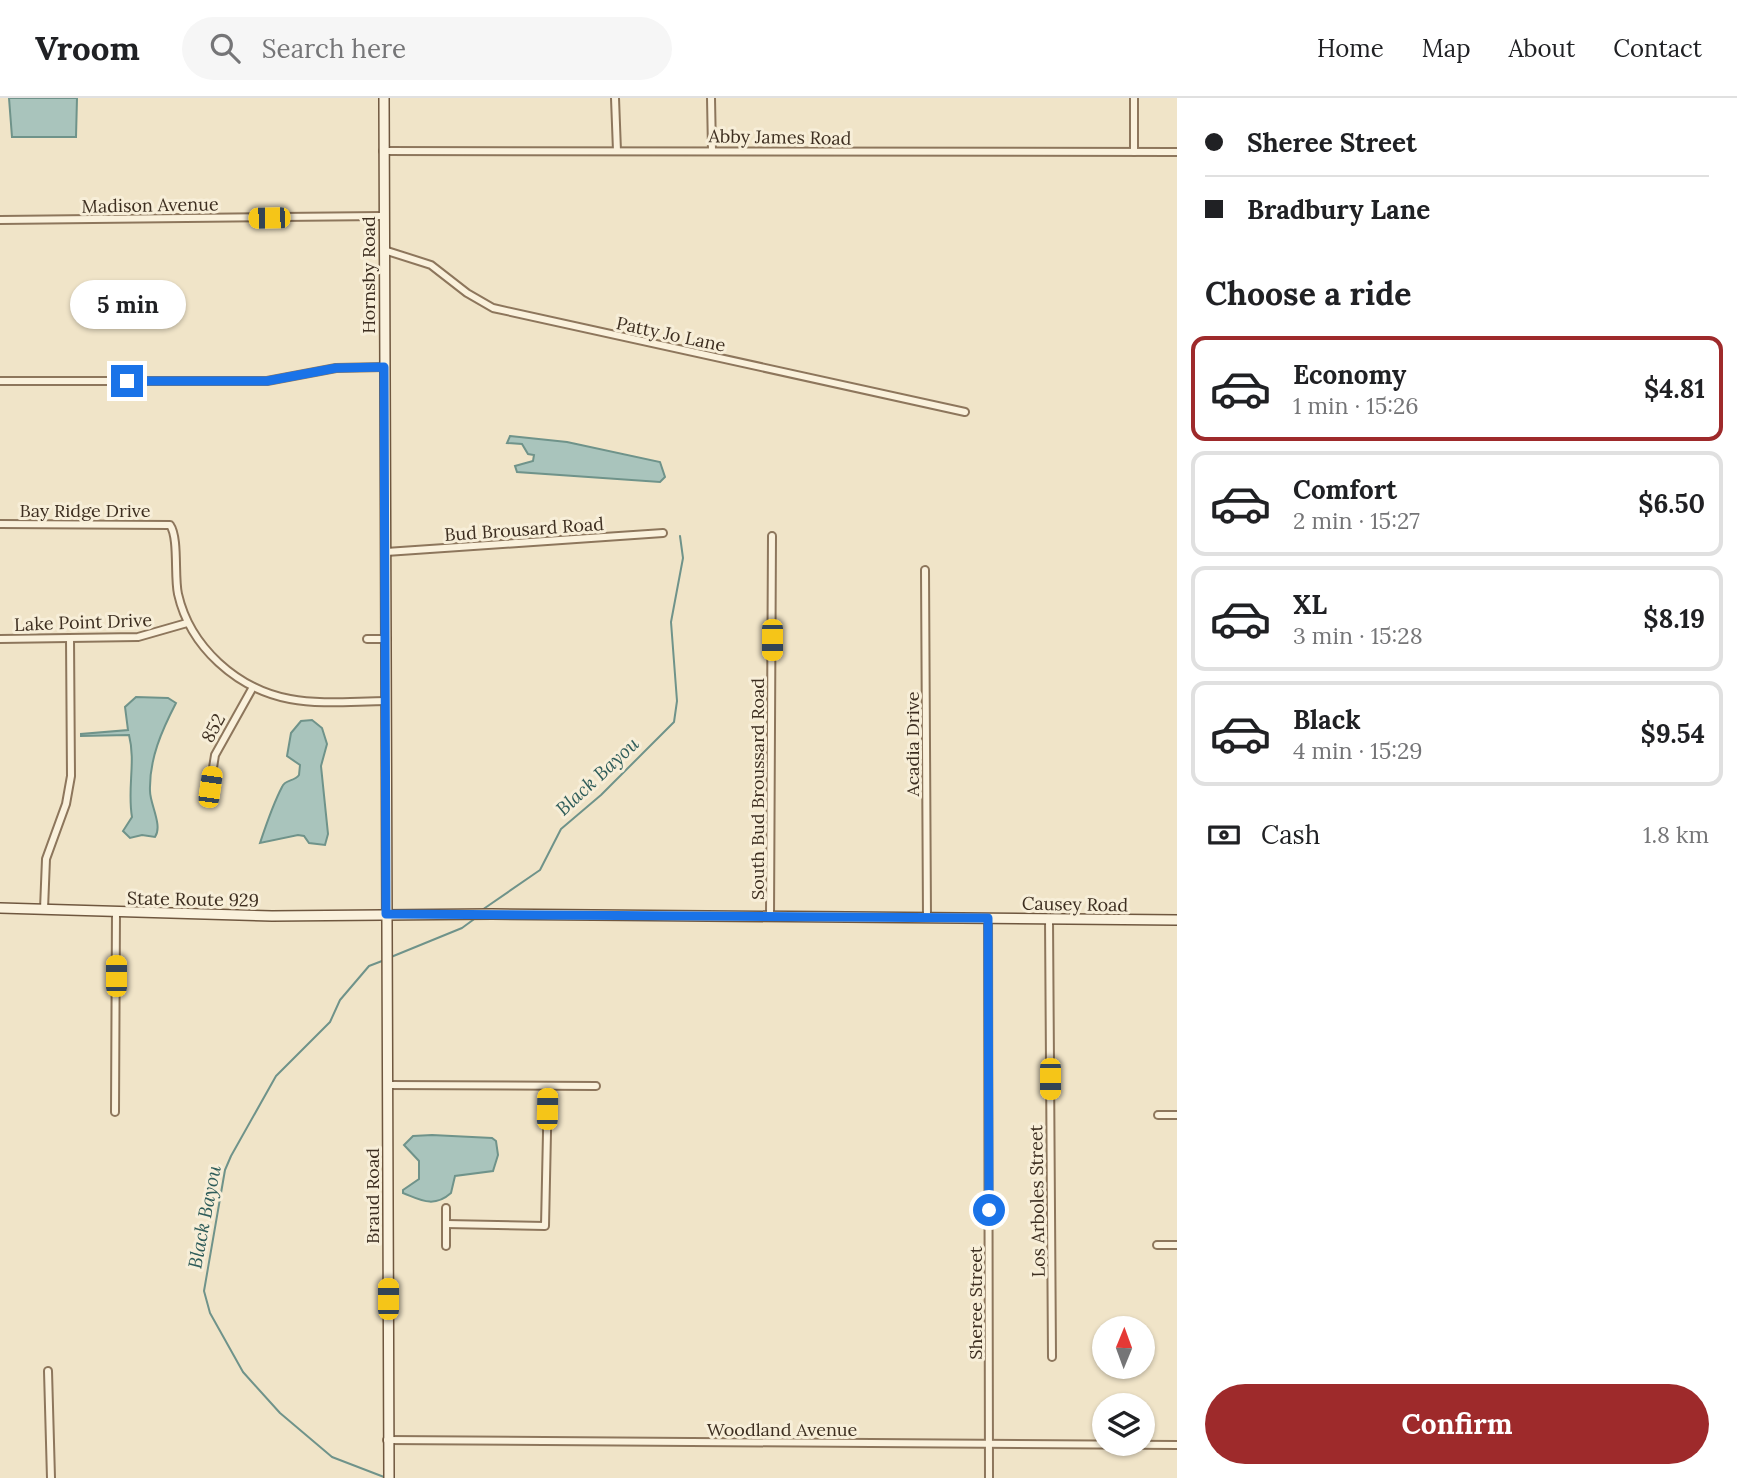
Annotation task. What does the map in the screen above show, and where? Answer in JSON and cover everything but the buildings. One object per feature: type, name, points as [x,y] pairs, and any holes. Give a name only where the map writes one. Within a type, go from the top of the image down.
[{"type":"street","name":"Hornsby Road","points":[[384,98],[386,914]]},
{"type":"street","points":[[615,98],[617,151]]},
{"type":"street","points":[[712,98],[712,150]]},
{"type":"street","points":[[1134,98],[1134,152]]},
{"type":"street","name":"Abby James Road","points":[[383,151],[1177,152]]},
{"type":"street","name":"Madison Avenue","points":[[0,220],[383,216]]},
{"type":"street","name":"Patty Jo Lane","points":[[384,250],[430,265],[467,293],[493,308],[965,412]]},
{"type":"street","points":[[0,381],[267,381],[336,368],[384,367]]},
{"type":"street","name":"Bay Ridge Drive","points":[[0,524],[170,525],[174,536],[176,584],[187,623]]},
{"type":"street","name":"Bud Brousard Road","points":[[386,552],[663,533]]},
{"type":"street","name":"South Bud Broussard Road","points":[[770,916],[772,536]]},
{"type":"street","name":"Acadia Drive","points":[[925,570],[927,918]]},
{"type":"street","points":[[187,623],[213,657],[253,687],[277,696],[309,702],[387,701]]},
{"type":"street","name":"Lake Point Drive","points":[[0,639],[138,637],[167,631],[187,623]]},
{"type":"street","points":[[44,909],[46,859],[66,804],[71,776],[70,638]]},
{"type":"street","points":[[367,639],[387,639]]},
{"type":"street","name":"852","points":[[210,787],[215,755],[253,687]]},
{"type":"street","name":"State Route 929","points":[[0,908],[272,916],[386,914]]},
{"type":"street","points":[[115,1112],[116,913]]},
{"type":"street","name":"Causey Road","points":[[386,914],[1177,920]]},
{"type":"street","name":"Braud Road","points":[[386,914],[389,1474]]},
{"type":"street","name":"Sheree Street","points":[[988,918],[989,1478]]},
{"type":"street","name":"Los Arboles Street","points":[[1049,919],[1052,1357]]},
{"type":"street","points":[[388,1085],[596,1086]]},
{"type":"street","points":[[446,1224],[545,1226],[548,1086]]},
{"type":"street","points":[[1158,1115],[1177,1115]]},
{"type":"street","points":[[446,1208],[446,1246]]},
{"type":"street","points":[[1157,1245],[1177,1245]]},
{"type":"street","points":[[48,1371],[51,1478]]},
{"type":"street","name":"Woodland Avenue","points":[[387,1440],[1177,1445]]},
{"type":"water","points":[[9,98],[77,98],[76,137],[12,137]]},
{"type":"water","points":[[510,436],[567,442],[660,462],[665,477],[660,482],[517,472],[515,466],[533,461],[534,455],[528,454],[522,444],[507,443]]},
{"type":"water","points":[[136,697],[168,698],[176,703],[161,734],[150,779],[158,827],[155,837],[142,835],[130,838],[123,831],[132,817],[132,755],[129,735],[81,736],[128,730],[125,707]]},
{"type":"water","points":[[312,720],[322,728],[327,744],[321,766],[328,834],[325,845],[309,843],[304,836],[298,835],[260,843],[283,784],[299,775],[300,765],[287,756],[291,733],[301,721]]},
{"type":"water","points":[[413,1136],[492,1138],[496,1141],[498,1155],[493,1171],[455,1176],[451,1193],[438,1201],[420,1200],[403,1193],[403,1190],[419,1179],[419,1161],[404,1145]]},
{"type":"waterway","name":"Black Bayou","points":[[482,910],[540,870],[561,829],[601,795],[674,722],[677,701],[671,622],[683,558],[680,536]]},
{"type":"waterway","name":"Black Bayou","points":[[391,957],[462,928],[477,917]]},
{"type":"waterway","name":"Black Bayou","points":[[382,961],[369,966],[340,1000],[330,1022],[276,1076],[231,1156],[225,1170],[204,1291],[210,1313],[243,1372],[280,1413],[332,1457],[384,1477]]},
{"type":"route","points":[[127,381],[267,381],[336,368],[384,367],[386,914],[988,918],[989,1210]]}]
